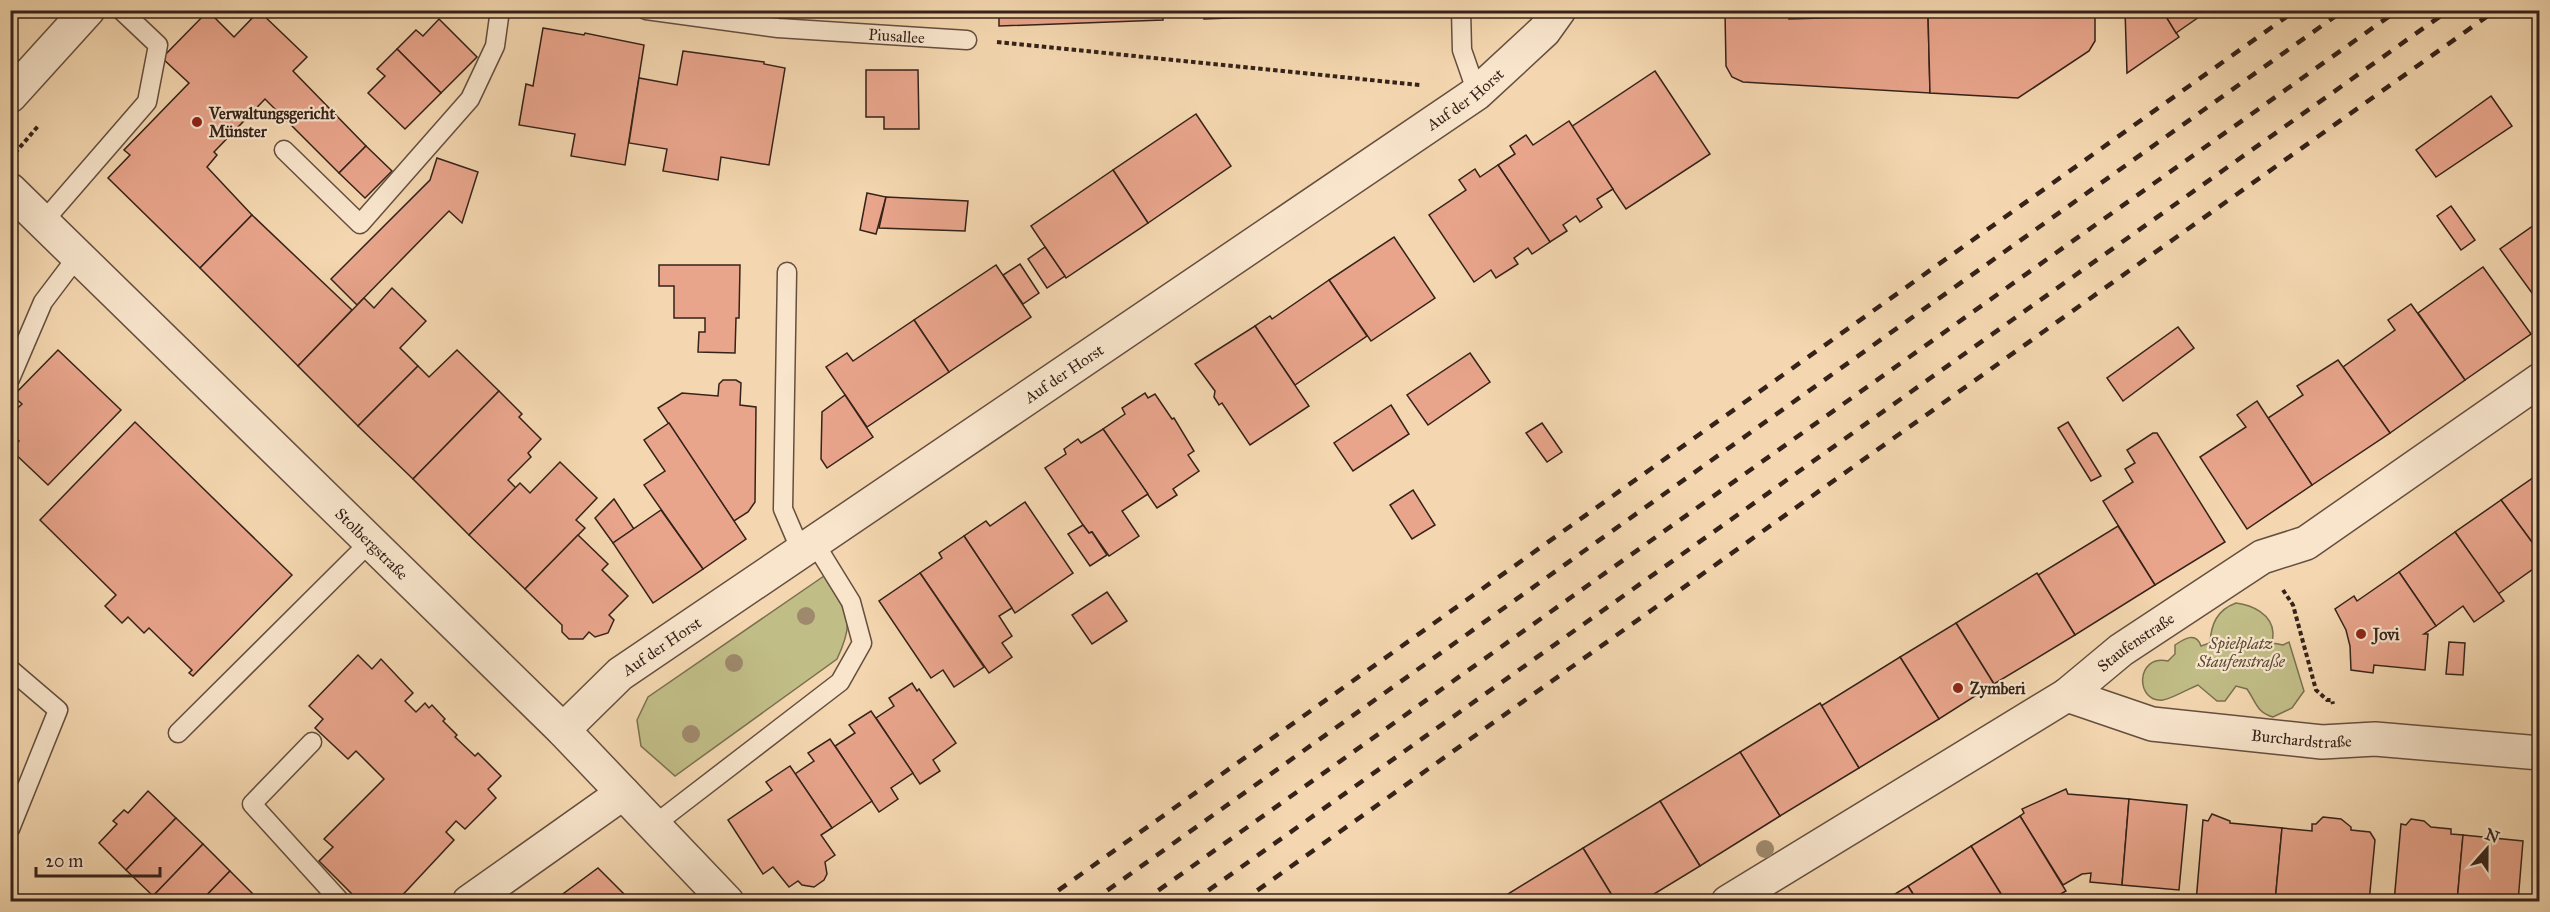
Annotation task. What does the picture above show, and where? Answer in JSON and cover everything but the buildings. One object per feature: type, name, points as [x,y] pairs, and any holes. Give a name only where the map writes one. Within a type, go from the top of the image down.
[{"type":"street","points":[[10,96],[87,10]]},
{"type":"street","name":"Auf der Horst","points":[[563,730],[620,674],[1477,93],[1544,31],[1559,10]]},
{"type":"street","name":"Stolbergstraße","points":[[10,190],[563,730],[727,902]]},
{"type":"street","name":"Staufenstraße","points":[[1728,902],[2067,695],[2121,650],[2262,556],[2306,543],[2540,380]]},
{"type":"street","name":"Burchardstraße","points":[[2067,695],[2152,724],[2334,742],[2375,740],[2540,753]]},
{"type":"street","points":[[469,902],[623,793]]},
{"type":"lane","points":[[43,222],[147,102],[158,45],[121,10]]},
{"type":"lane","points":[[284,150],[360,224],[470,99],[495,46],[500,10]]},
{"type":"lane","name":"Piusallee","points":[[646,10],[778,28],[967,40]]},
{"type":"lane","points":[[1461,10],[1462,50],[1477,93]]},
{"type":"lane","points":[[10,378],[43,302],[77,257]]},
{"type":"lane","points":[[654,825],[840,682],[862,643],[851,602],[808,547],[783,509],[787,272]]},
{"type":"lane","points":[[178,733],[370,542]]},
{"type":"lane","points":[[10,669],[58,710],[10,829]]},
{"type":"lane","points":[[312,742],[252,804],[341,902]]},
{"type":"path","points":[[967,40],[1381,80],[1477,93]]},
{"type":"path","points":[[2262,556],[2293,605],[2316,690],[2327,700],[2332,700],[2334,742]]},
{"type":"green space","points":[[824,576],[846,616],[846,633],[837,659],[675,776],[641,746],[637,720],[648,697]]},
{"type":"green space","name":"Spielplatz Staufenstraße","points":[[2236,603],[2254,608],[2265,616],[2272,626],[2273,643],[2283,645],[2289,642],[2304,691],[2292,708],[2273,717],[2263,713],[2247,689],[2236,686],[2225,701],[2217,701],[2198,685],[2163,700],[2154,699],[2147,694],[2143,679],[2149,665],[2157,661],[2168,661],[2175,654],[2175,645],[2186,639],[2196,639],[2201,646],[2210,643],[2216,618]]},
{"type":"railway","points":[[1042,902],[2296,10]]},
{"type":"railway","points":[[1091,902],[2344,10]]},
{"type":"railway","points":[[1142,902],[2398,10]]},
{"type":"railway","points":[[1192,902],[2449,10]]},
{"type":"railway","points":[[1241,902],[2496,10]]},
{"type":"place","name":"Verwaltungsgericht Münster","points":[[197,122]]},
{"type":"place","name":"Jovi","points":[[2361,634]]},
{"type":"place","name":"Zymberi","points":[[1958,688]]}]
